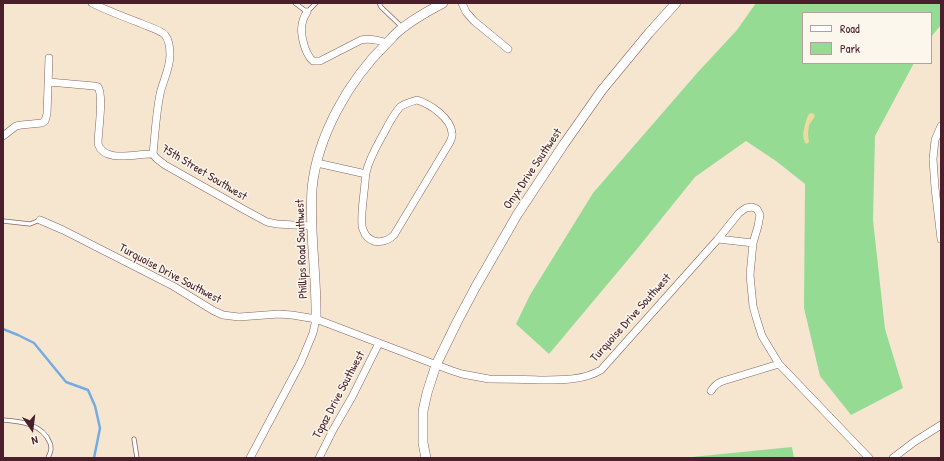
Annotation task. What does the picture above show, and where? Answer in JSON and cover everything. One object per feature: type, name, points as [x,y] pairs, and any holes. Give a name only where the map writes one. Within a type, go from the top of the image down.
[{"type":"street","points":[[92,3],[165,34],[168,41],[170,47],[169,63],[160,92],[156,115],[153,154]]},
{"type":"street","name":"Phillips Road Southwest","points":[[250,458],[301,362],[313,333],[316,319],[316,294],[312,226],[312,189],[317,163],[324,139],[344,99],[372,60],[403,28],[423,14],[443,3]]},
{"type":"street","points":[[462,3],[469,16],[508,49]]},
{"type":"street","name":"Onyx Drive Southwest","points":[[426,458],[423,443],[423,411],[427,393],[436,365],[472,295],[517,215],[564,144],[607,85],[649,33],[676,3]]},
{"type":"street","points":[[307,12],[301,27],[301,32],[308,55],[314,61],[320,61],[361,40],[379,40],[387,43]]},
{"type":"street","points":[[3,136],[16,126],[42,123],[45,121],[47,114],[49,58]]},
{"type":"street","name":"75th Street Southwest","points":[[49,82],[98,87],[100,97],[98,144],[99,149],[104,153],[116,156],[153,154],[165,165],[267,222],[312,226]]},
{"type":"street","points":[[417,100],[434,109],[448,120],[452,132],[450,142],[394,235],[384,241],[374,241],[367,236],[363,230],[363,202],[366,174],[375,149],[389,123],[400,107],[417,100]]},
{"type":"street","points":[[941,126],[936,140],[933,159],[941,239]]},
{"type":"street","points":[[317,163],[366,174]]},
{"type":"street","name":"Turquoise Drive Southwest","points":[[40,220],[63,230],[173,286],[223,315],[239,317],[279,314],[316,319],[436,365],[462,374],[488,379],[566,380],[585,378],[600,370],[718,239],[739,213],[746,208],[752,207],[757,210],[760,215],[753,243],[750,275],[753,306],[764,340],[778,364],[869,458]]},
{"type":"street","points":[[718,239],[753,243]]},
{"type":"street","name":"Topaz Drive Southwest","points":[[319,458],[379,343]]},
{"type":"street","points":[[711,391],[717,383],[723,380],[778,364]]},
{"type":"street","points":[[893,458],[914,442],[941,425]]},
{"type":"lane","points":[[295,3],[307,12],[316,3]]},
{"type":"lane","points":[[379,3],[381,7],[403,28]]},
{"type":"lane","points":[[3,221],[30,224],[40,220]]},
{"type":"lane","points":[[3,420],[17,421],[27,424],[36,427],[44,433],[52,447],[48,458]]},
{"type":"lane","points":[[134,438],[137,458]]},
{"type":"green space","points":[[756,3],[941,3],[941,25],[932,36],[932,12],[802,12],[802,64],[913,64],[875,136],[873,220],[885,329],[903,388],[851,415],[820,376],[804,308],[805,184],[776,161],[746,141],[695,177],[549,354],[516,324],[530,295],[593,193],[698,72],[737,30]]},
{"type":"green space","points":[[792,447],[794,458],[682,458]]},
{"type":"sand","points":[[811,113],[815,116],[809,125],[809,142],[806,144],[803,136],[806,121]]},
{"type":"waterway","points":[[3,329],[34,343],[66,382],[88,390],[95,406],[100,428],[94,458]]}]
